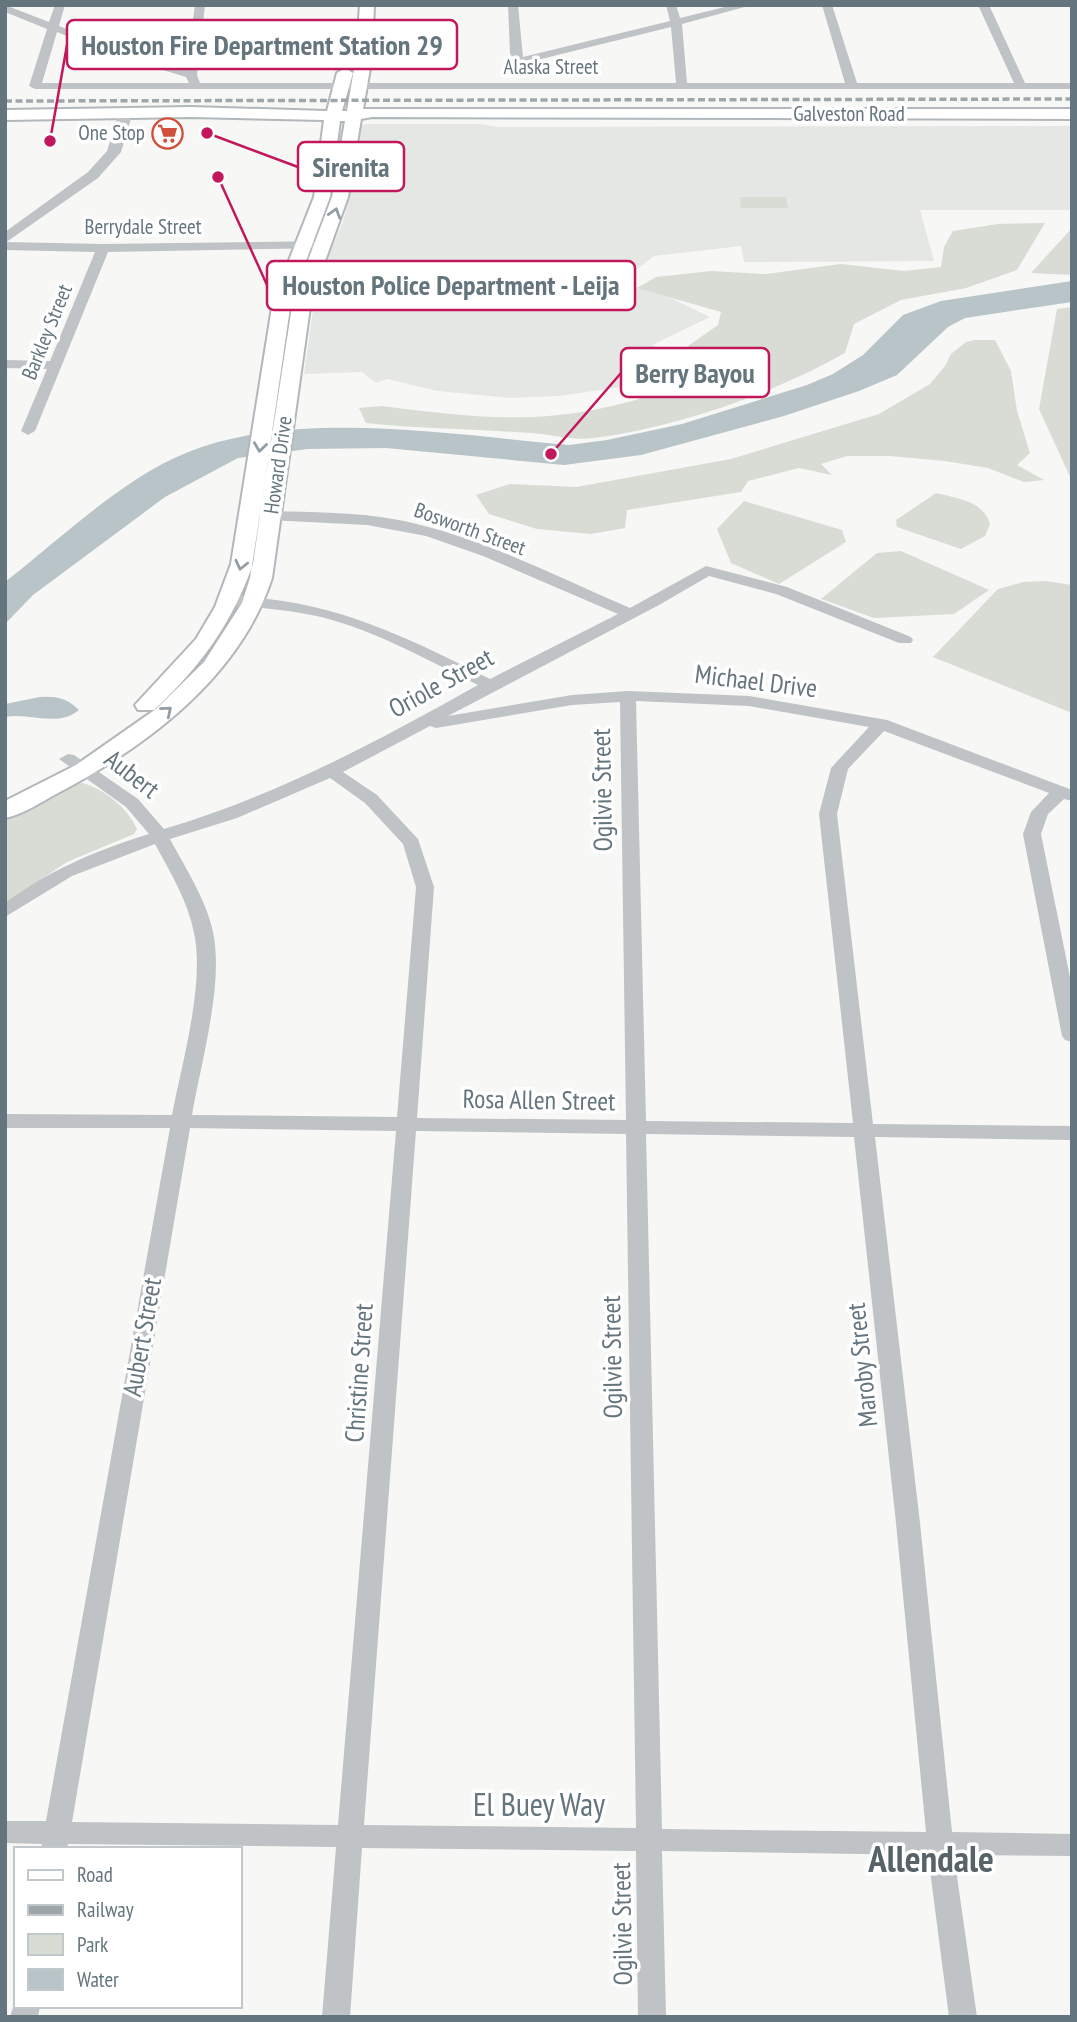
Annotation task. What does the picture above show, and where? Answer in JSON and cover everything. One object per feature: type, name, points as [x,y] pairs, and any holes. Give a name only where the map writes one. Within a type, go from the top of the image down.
[{"type":"main road","name":"Howard Drive","points":[[332,185],[359,87],[367,5]]},
{"type":"main road","name":"Howard Drive","points":[[267,473],[264,419],[282,301],[313,245],[333,220],[333,116],[347,57]]},
{"type":"main road","name":"Galveston Road","points":[[5,115],[372,118],[625,114],[1072,114]]},
{"type":"main road","name":"Galveston Road","points":[[5,122],[58,116]]},
{"type":"main road","name":"Howard Drive","points":[[5,811],[76,764],[137,714],[213,666],[242,601],[261,578],[260,516],[267,473],[285,416],[313,245]]},
{"type":"main road","points":[[282,301],[302,300]]},
{"type":"main road","points":[[271,372],[293,372]]},
{"type":"main road","name":"Howard Drive","points":[[5,793],[76,764]]},
{"type":"street","points":[[53,29],[60,5]]},
{"type":"street","points":[[5,8],[53,29],[194,81],[200,5]]},
{"type":"street","points":[[511,86],[520,61],[516,53],[513,5]]},
{"type":"street","points":[[671,5],[676,23],[682,86]]},
{"type":"street","points":[[520,61],[747,5]]},
{"type":"street","points":[[827,5],[852,86]]},
{"type":"street","points":[[983,5],[1021,86]]},
{"type":"street","name":"Alaska Street","points":[[53,29],[34,82],[35,86],[194,81],[341,87],[1072,86]]},
{"type":"street","points":[[5,239],[93,175],[114,152],[124,116]]},
{"type":"street","name":"Berrydale Street","points":[[5,246],[103,248],[313,245]]},
{"type":"street","name":"Barkley Street","points":[[28,431],[103,248]]},
{"type":"street","points":[[5,364],[57,365]]},
{"type":"street","name":"Bosworth Street","points":[[260,516],[368,521],[439,535],[628,613]]},
{"type":"street","name":"Oriole Street","points":[[5,912],[23,897],[82,862],[234,813],[331,771],[424,725],[490,685],[706,571],[722,573],[788,594],[905,640]]},
{"type":"street","points":[[242,601],[340,617],[387,635],[490,685]]},
{"type":"street","name":"Michael Drive","points":[[424,725],[572,700],[628,696],[749,701],[881,724],[1067,794]]},
{"type":"street","name":"Ogilvie Street","points":[[628,696],[652,2017]]},
{"type":"street","name":"Maroby Street","points":[[881,724],[840,768],[828,814],[906,1509],[940,1845],[963,2017]]},
{"type":"street","name":"Aubert","points":[[76,764],[132,803],[159,835]]},
{"type":"street","name":"Christine Street","points":[[331,771],[371,799],[412,844],[425,887],[336,2017]]},
{"type":"street","points":[[1067,794],[1040,812],[1032,834],[1072,1035]]},
{"type":"street","name":"Aubert Street","points":[[55,1840],[178,1123],[207,974],[204,934],[195,903],[159,835]]},
{"type":"street","name":"Rosa Allen Street","points":[[5,1121],[1072,1133]]},
{"type":"street","name":"El Buey Way","points":[[5,1832],[55,1840],[648,1838],[940,1845],[1072,1845]]},
{"type":"shaded area","points":[[481,124],[497,127],[1072,126],[1072,210],[920,210],[934,261],[744,262],[741,246],[654,256],[620,282],[671,298],[710,317],[652,345],[694,363],[627,386],[559,396],[511,398],[438,391],[387,379],[376,383],[362,372],[304,374],[314,303],[325,263],[343,222],[352,187],[360,126]]},
{"type":"green space","points":[[740,197],[786,197],[788,208],[741,208]]},
{"type":"green space","points":[[1045,223],[1017,270],[966,288],[901,300],[854,324],[845,353],[817,368],[724,407],[658,426],[579,439],[531,433],[366,423],[359,408],[382,406],[512,417],[554,416],[623,403],[712,373],[688,346],[718,325],[721,312],[637,288],[656,277],[711,271],[766,274],[841,264],[904,271],[941,267],[944,247],[953,231],[998,224]]},
{"type":"green space","points":[[1072,228],[1072,275],[1031,273]]},
{"type":"green space","points":[[1072,307],[1072,481],[1039,409],[1057,309]]},
{"type":"green space","points":[[995,340],[1011,371],[1017,411],[1030,453],[1017,465],[1044,480],[1024,482],[988,468],[945,461],[890,456],[847,456],[821,464],[832,475],[799,468],[748,481],[741,492],[627,510],[625,528],[591,534],[537,529],[489,514],[476,495],[510,484],[576,487],[731,459],[879,414],[930,384],[951,354],[966,342]]},
{"type":"green space","points":[[936,493],[960,499],[982,510],[990,524],[985,536],[961,549],[897,527],[896,520]]},
{"type":"green space","points":[[744,501],[842,530],[846,542],[779,584],[731,563],[717,529]]},
{"type":"green space","points":[[901,551],[989,590],[954,614],[874,618],[821,599],[877,553]]},
{"type":"green space","points":[[1045,581],[1072,585],[1072,713],[933,657],[998,589],[1023,582]]},
{"type":"green space","points":[[83,783],[107,795],[121,807],[137,829],[134,834],[67,862],[5,903],[5,817],[69,785]]},
{"type":"water","points":[[1072,281],[1072,302],[965,318],[948,327],[897,375],[859,391],[784,416],[641,455],[564,465],[386,448],[308,449],[238,458],[165,497],[33,595],[5,624],[5,582],[69,529],[115,494],[162,464],[229,439],[276,431],[375,428],[569,445],[607,440],[682,424],[807,385],[833,374],[863,355],[903,315],[941,301]]},
{"type":"water","points":[[40,697],[61,699],[79,710],[71,715],[53,719],[5,717],[5,704]]},
{"type":"railway","points":[[5,101],[1072,99]]},
{"type":"place","name":"One Stop","points":[[168,133]]},
{"type":"place","name":"Sirenita","points":[[207,133]]},
{"type":"place","name":"Houston Fire Department Station 29","points":[[50,141]]},
{"type":"place","name":"Houston Police Department - Leija","points":[[218,177]]},
{"type":"place","name":"Berry Bayou","points":[[551,454]]},
{"type":"district","name":"Allendale","points":[[931,1859]]}]
